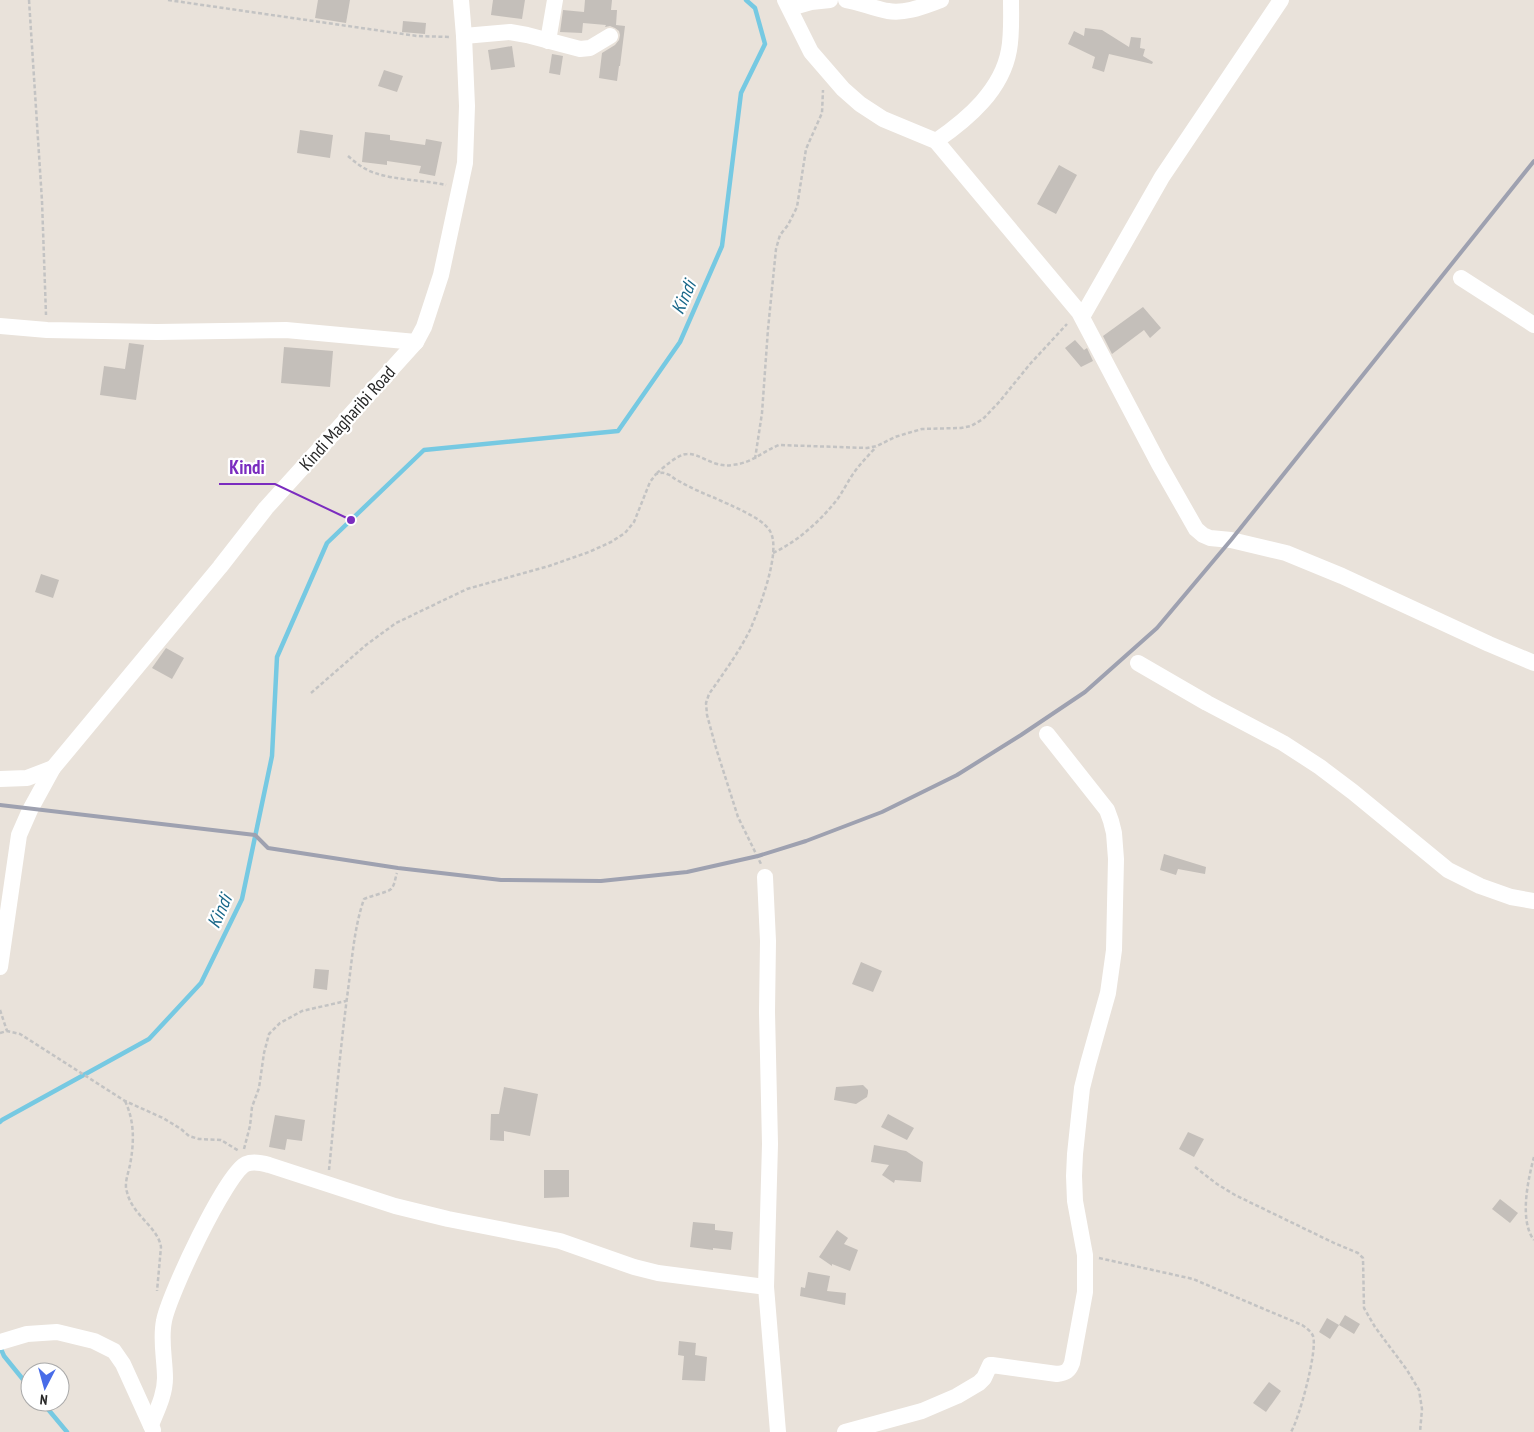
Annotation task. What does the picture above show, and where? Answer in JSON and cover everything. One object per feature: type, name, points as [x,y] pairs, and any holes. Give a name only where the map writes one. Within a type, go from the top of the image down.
[{"type":"street","name":"Kindi Magharibi Road","points":[[0,779],[27,778],[53,768],[266,508],[416,342],[424,326],[441,275],[465,162],[467,106],[461,0]]},
{"type":"street","points":[[548,40],[555,0]]},
{"type":"street","points":[[830,0],[787,4],[811,52],[860,104],[883,119],[936,141],[1080,314],[1158,464],[1196,529],[1210,538],[1231,540],[1286,553],[1342,576],[1534,663]]},
{"type":"street","points":[[846,0],[887,11],[901,12],[941,0]]},
{"type":"street","points":[[936,141],[953,130],[980,104],[996,84],[1009,50],[1012,0]]},
{"type":"street","points":[[1080,314],[1162,178],[1281,0]]},
{"type":"street","points":[[464,36],[510,32],[580,49],[590,48],[610,36]]},
{"type":"street","points":[[1461,278],[1534,325]]},
{"type":"street","points":[[0,326],[47,330],[157,332],[286,330],[416,342]]},
{"type":"street","points":[[1138,663],[1207,703],[1283,743],[1320,767],[1448,870],[1480,886],[1511,897],[1534,900]]},
{"type":"street","points":[[845,1432],[922,1411],[957,1396],[979,1383],[992,1364],[1057,1374],[1070,1370],[1085,1292],[1085,1255],[1075,1201],[1075,1154],[1082,1088],[1108,993],[1114,950],[1116,859],[1112,821],[1107,810],[1047,734]]},
{"type":"street","points":[[0,967],[19,835],[30,810],[53,768]]},
{"type":"street","points":[[765,877],[768,941],[767,1012],[770,1144],[766,1287],[778,1432]]},
{"type":"street","points":[[153,1429],[165,1380],[162,1334],[164,1319],[187,1261],[209,1218],[241,1168],[253,1162],[395,1206],[448,1219],[560,1241],[658,1273],[766,1287]]},
{"type":"street","points":[[0,1342],[27,1334],[57,1332],[94,1341],[114,1351],[123,1364],[153,1429]]},
{"type":"path","points":[[29,0],[42,191],[47,330]]},
{"type":"path","points":[[168,0],[417,36],[438,38],[464,36]]},
{"type":"path","points":[[755,459],[762,414],[776,249],[780,235],[788,225],[796,207],[806,149],[822,113],[825,69]]},
{"type":"path","points":[[348,156],[362,167],[374,173],[389,177],[460,187]]},
{"type":"path","points":[[773,552],[788,546],[821,517],[836,501],[861,463],[877,446],[895,437],[922,429],[961,428],[971,426],[983,419],[1030,364],[1080,314]]},
{"type":"path","points":[[311,692],[366,645],[404,618],[467,589],[549,566],[590,552],[611,542],[625,533],[634,522],[650,482],[656,474],[681,455],[687,454],[724,466],[744,463],[755,459],[770,449],[787,445],[858,448],[877,446]]},
{"type":"path","points":[[656,474],[662,472],[668,474],[691,488],[761,521],[770,530],[773,540],[771,570],[763,596],[749,630],[709,694],[706,703],[716,748],[738,817],[758,856],[765,877]]},
{"type":"path","points":[[327,1184],[354,942],[364,900],[392,889],[397,873]]},
{"type":"path","points":[[0,1032],[20,1034],[125,1101],[163,1118],[193,1137],[221,1140],[243,1154],[252,1107],[259,1088],[269,1034],[280,1023],[302,1011],[346,1002]]},
{"type":"path","points":[[0,1010],[7,1032]]},
{"type":"path","points":[[125,1101],[131,1116],[133,1132],[133,1149],[126,1190],[133,1208],[158,1237],[160,1242],[158,1296]]},
{"type":"path","points":[[1534,1157],[1526,1198],[1527,1223],[1531,1237],[1534,1240]]},
{"type":"path","points":[[1195,1167],[1235,1195],[1358,1253],[1362,1258],[1364,1266],[1364,1308],[1371,1322],[1420,1390],[1422,1409],[1420,1432]]},
{"type":"path","points":[[1085,1255],[1193,1279],[1302,1324],[1314,1337],[1313,1352],[1298,1416],[1291,1432]]},
{"type":"building","points":[[318,0],[350,0],[346,23],[315,18]]},
{"type":"building","points":[[493,0],[525,0],[522,19],[491,15]]},
{"type":"building","points":[[585,0],[612,0],[611,10],[617,10],[616,25],[625,26],[617,81],[599,78],[602,53],[615,45],[619,40],[619,31],[610,26],[605,27],[606,25],[583,23],[582,33],[560,32],[563,10],[584,12]]},
{"type":"building","points":[[403,21],[426,23],[425,34],[402,32]]},
{"type":"building","points":[[1085,28],[1102,30],[1129,47],[1131,37],[1141,38],[1140,48],[1145,49],[1143,56],[1153,62],[1152,64],[1109,54],[1104,72],[1092,68],[1095,57],[1068,44],[1074,31],[1084,36]]},
{"type":"building","points":[[512,46],[515,67],[491,70],[488,50]]},
{"type":"building","points":[[552,54],[563,56],[560,75],[549,73]]},
{"type":"building","points":[[384,70],[403,76],[397,92],[378,86]]},
{"type":"building","points":[[300,130],[333,135],[330,158],[297,153]]},
{"type":"building","points":[[365,132],[390,135],[390,140],[425,145],[426,139],[442,142],[435,176],[419,173],[421,166],[387,161],[387,165],[362,162]]},
{"type":"building","points":[[1059,165],[1077,175],[1056,214],[1037,204]]},
{"type":"building","points":[[1143,307],[1161,328],[1150,338],[1144,330],[1112,354],[1103,336]]},
{"type":"building","points":[[1075,340],[1084,350],[1087,348],[1093,361],[1081,367],[1065,348]]},
{"type":"building","points":[[129,343],[144,345],[136,400],[100,395],[104,366],[125,369]]},
{"type":"building","points":[[284,347],[333,351],[330,387],[281,383]]},
{"type":"building","points":[[41,574],[59,580],[53,598],[35,592]]},
{"type":"building","points":[[166,648],[184,658],[172,679],[152,668]]},
{"type":"building","points":[[1164,854],[1206,867],[1205,874],[1178,869],[1176,875],[1160,870]]},
{"type":"building","points":[[861,962],[882,971],[873,992],[852,984]]},
{"type":"building","points":[[315,969],[329,970],[327,990],[313,988]]},
{"type":"building","points":[[863,1085],[868,1090],[867,1097],[856,1104],[834,1100],[836,1087]]},
{"type":"building","points":[[504,1087],[538,1094],[530,1136],[504,1131],[504,1141],[490,1140],[491,1114],[499,1114]]},
{"type":"building","points":[[888,1114],[914,1128],[907,1140],[881,1127]]},
{"type":"building","points":[[275,1115],[305,1120],[302,1141],[287,1139],[285,1150],[269,1147]]},
{"type":"building","points":[[1188,1132],[1204,1139],[1194,1157],[1179,1149]]},
{"type":"building","points":[[874,1145],[906,1151],[923,1162],[921,1182],[895,1180],[894,1183],[882,1175],[889,1165],[871,1162]]},
{"type":"building","points":[[544,1170],[569,1170],[569,1197],[544,1198]]},
{"type":"building","points":[[1500,1199],[1518,1213],[1510,1223],[1492,1209]]},
{"type":"building","points":[[693,1222],[715,1224],[715,1230],[733,1232],[731,1250],[690,1247]]},
{"type":"building","points":[[837,1230],[848,1238],[844,1244],[858,1250],[850,1271],[832,1264],[832,1266],[819,1257]]},
{"type":"building","points":[[808,1272],[830,1276],[827,1291],[846,1293],[845,1305],[800,1296],[801,1287],[805,1288]]},
{"type":"building","points":[[1345,1315],[1360,1324],[1354,1334],[1339,1325]]},
{"type":"building","points":[[1327,1318],[1339,1325],[1330,1339],[1319,1332]]},
{"type":"building","points":[[679,1341],[696,1343],[695,1355],[707,1357],[705,1381],[682,1380],[684,1356],[678,1355]]},
{"type":"building","points":[[1269,1382],[1281,1391],[1266,1412],[1253,1403]]},
{"type":"waterway","name":"Kindi","points":[[0,1122],[149,1039],[201,983],[242,899],[272,756],[277,657],[327,543],[424,450],[618,431],[680,342],[722,246],[741,93],[765,44],[755,8],[746,0]]},
{"type":"waterway","name":"Kindi","points":[[0,1347],[4,1356],[20,1376]]},
{"type":"waterway","name":"Kindi","points":[[50,1412],[67,1432]]},
{"type":"railway","points":[[0,805],[255,835],[268,848],[398,868],[501,880],[601,881],[687,872],[758,856],[806,841],[882,812],[957,775],[1021,735],[1085,692],[1157,628],[1231,540],[1534,161]]},
{"type":"place","name":"Kindi","points":[[351,520]]}]
